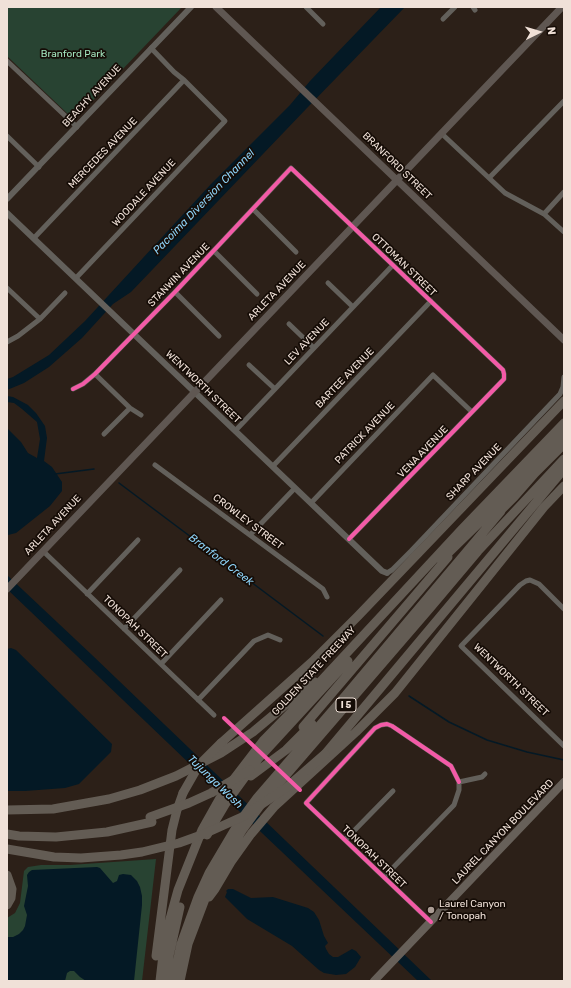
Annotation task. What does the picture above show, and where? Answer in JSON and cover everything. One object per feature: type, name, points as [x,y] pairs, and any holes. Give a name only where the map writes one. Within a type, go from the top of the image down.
[{"type":"highway","points":[[154,981],[165,874],[172,830],[183,793],[199,765],[221,743],[275,696],[341,633],[564,401]]},
{"type":"highway","name":"GOLDEN STATE FREEWAY","points":[[160,981],[164,946],[178,890],[202,830],[264,741],[462,529],[564,423]]},
{"type":"highway","points":[[233,786],[411,592],[564,434]]},
{"type":"highway","points":[[260,800],[501,511],[535,473],[564,444]]},
{"type":"highway","name":"I 5","points":[[180,981],[188,944],[203,903],[240,826],[260,800],[430,608],[478,551],[564,459]]},
{"type":"highway","points":[[7,849],[54,857],[81,858],[142,852],[179,843],[204,834],[244,816],[286,788],[325,754],[564,469]]},
{"type":"highway","points":[[203,903],[216,889],[231,862],[251,834],[274,807],[356,732],[395,692],[544,507],[564,486]]},
{"type":"highway","points":[[7,834],[19,836],[56,837],[107,832],[191,808],[208,801],[251,773],[267,765],[305,733],[430,586],[492,517],[501,511]]},
{"type":"highway","points":[[251,773],[301,729],[426,583],[458,543]]},
{"type":"highway","points":[[7,810],[53,809],[109,799],[140,790],[191,769],[206,762],[253,732],[302,691],[324,677]]},
{"type":"highway","points":[[166,981],[176,923],[184,893],[203,841],[223,800]]},
{"type":"highway","points":[[7,828],[56,831],[106,826],[151,819]]},
{"type":"highway","points":[[173,981],[181,944],[198,897],[209,873],[240,826]]},
{"type":"highway","points":[[7,874],[12,889],[11,898],[7,905]]},
{"type":"main road","name":"BRANFORD STREET","points":[[216,7],[564,340]]},
{"type":"main road","name":"ARLETA AVENUE","points":[[7,589],[562,7]]},
{"type":"main road","name":"LAUREL CANYON BOULEVARD","points":[[374,981],[564,782]]},
{"type":"street","name":"BEACHY AVENUE","points":[[7,200],[191,7]]},
{"type":"street","points":[[306,7],[323,24]]},
{"type":"street","points":[[444,19],[455,7]]},
{"type":"street","points":[[151,48],[174,72],[184,80]]},
{"type":"street","points":[[7,61],[77,127]]},
{"type":"street","name":"WOODALE AVENUE","points":[[76,278],[225,121],[184,80]]},
{"type":"street","name":"MERCEDES AVENUE","points":[[34,238],[184,80]]},
{"type":"street","points":[[489,178],[564,101]]},
{"type":"street","points":[[441,133],[505,193],[544,214],[564,232]]},
{"type":"street","points":[[7,136],[39,167]]},
{"type":"street","name":"STANWIN AVENUE","points":[[73,389],[83,384],[95,374],[175,292],[291,168]]},
{"type":"street","name":"OTTOMAN STREET","points":[[291,168],[503,370],[504,374]]},
{"type":"street","points":[[544,214],[564,192]]},
{"type":"street","points":[[253,209],[296,252]]},
{"type":"street","name":"WENTWORTH STREET","points":[[7,213],[382,571],[387,573]]},
{"type":"street","points":[[214,251],[257,294]]},
{"type":"street","name":"LEV AVENUE","points":[[235,431],[393,265]]},
{"type":"street","points":[[328,283],[353,307]]},
{"type":"street","points":[[7,288],[40,319]]},
{"type":"street","points":[[175,292],[218,336]]},
{"type":"street","points":[[7,342],[18,336],[40,319],[65,293]]},
{"type":"street","name":"BARTEE AVENUE","points":[[273,466],[431,301]]},
{"type":"street","points":[[289,324],[314,348]]},
{"type":"street","points":[[249,365],[275,389]]},
{"type":"street","points":[[95,374],[130,408],[141,415]]},
{"type":"street","name":"VENA AVENUE","points":[[349,539],[504,379],[504,374]]},
{"type":"street","name":"PATRICK AVENUE","points":[[311,503],[433,375],[472,412]]},
{"type":"street","name":"SHARP AVENUE","points":[[387,573],[406,556],[560,394],[563,387],[564,377]]},
{"type":"street","points":[[104,434],[130,408]]},
{"type":"street","name":"CROWLEY STREET","points":[[155,465],[322,589],[327,597]]},
{"type":"street","points":[[250,535],[295,488]]},
{"type":"street","points":[[87,594],[138,540]]},
{"type":"street","name":"TONOPAH STREET","points":[[43,551],[214,715]]},
{"type":"street","points":[[124,629],[180,570]]},
{"type":"street","name":"WENTWORTH STREET","points":[[564,609],[539,584],[530,580],[526,581],[520,585],[461,646],[564,746]]},
{"type":"street","points":[[161,664],[221,600]]},
{"type":"street","points":[[198,700],[254,641],[268,635],[280,640]]},
{"type":"street","name":"TONOPAH STREET","points":[[430,922],[306,803],[375,728],[387,724],[451,766],[459,782]]},
{"type":"street","points":[[384,877],[454,805],[459,790],[459,782],[482,777],[485,774]]},
{"type":"street","points":[[345,840],[393,790]]},
{"type":"green space","name":"Branford Park","points":[[7,7],[182,7],[79,115],[76,116],[69,115],[7,56]]},
{"type":"green space","points":[[156,859],[142,981],[7,981],[7,918],[15,913],[20,903],[24,871],[28,867]]},
{"type":"water","name":"Pacoima Diversion Channel","points":[[381,7],[405,7],[131,292],[113,304],[82,338],[49,367],[24,383],[7,390],[7,379],[13,377],[49,355],[85,321],[211,184],[290,105],[310,81]]},
{"type":"water","points":[[7,396],[13,397],[28,405],[45,426],[47,438],[44,461],[52,467],[62,482],[62,491],[50,506],[16,533],[8,535],[7,428],[21,442],[28,453],[37,458],[40,439],[37,422],[14,403],[7,402]]},
{"type":"water","name":"Tujunga Wash","points":[[7,575],[432,981],[418,981],[262,833],[7,589]]},
{"type":"water","points":[[11,648],[16,650],[112,744],[111,752],[79,784],[65,788],[7,791],[7,649]]},
{"type":"water","points":[[100,868],[113,883],[117,881],[119,875],[131,875],[140,887],[142,905],[134,981],[86,981],[74,971],[70,971],[67,973],[65,981],[7,981],[7,937],[13,937],[19,934],[25,926],[27,915],[24,906],[28,886],[27,875],[29,872],[32,870]]},
{"type":"water","points":[[228,889],[233,889],[251,898],[273,897],[308,908],[314,912],[319,920],[328,943],[325,946],[329,954],[333,957],[338,957],[352,949],[361,957],[355,967],[346,974],[336,975],[324,973],[292,946],[247,919],[225,897]]},
{"type":"waterway","name":"Branford Creek","points":[[55,474],[94,469]]},
{"type":"waterway","name":"Branford Creek","points":[[119,483],[323,636]]},
{"type":"waterway","name":"Branford Creek","points":[[409,696],[449,722],[487,740],[527,752],[564,760]]},
{"type":"cycle path","points":[[73,389],[83,384],[95,374],[175,292],[291,168],[503,370],[504,374],[504,379],[349,539]]},
{"type":"cycle path","points":[[224,718],[300,790]]},
{"type":"cycle path","points":[[431,922],[306,803],[375,728],[387,724],[451,766],[459,782]]},
{"type":"place","name":"Laurel Canyon / Tonopah","points":[[431,910]]}]
